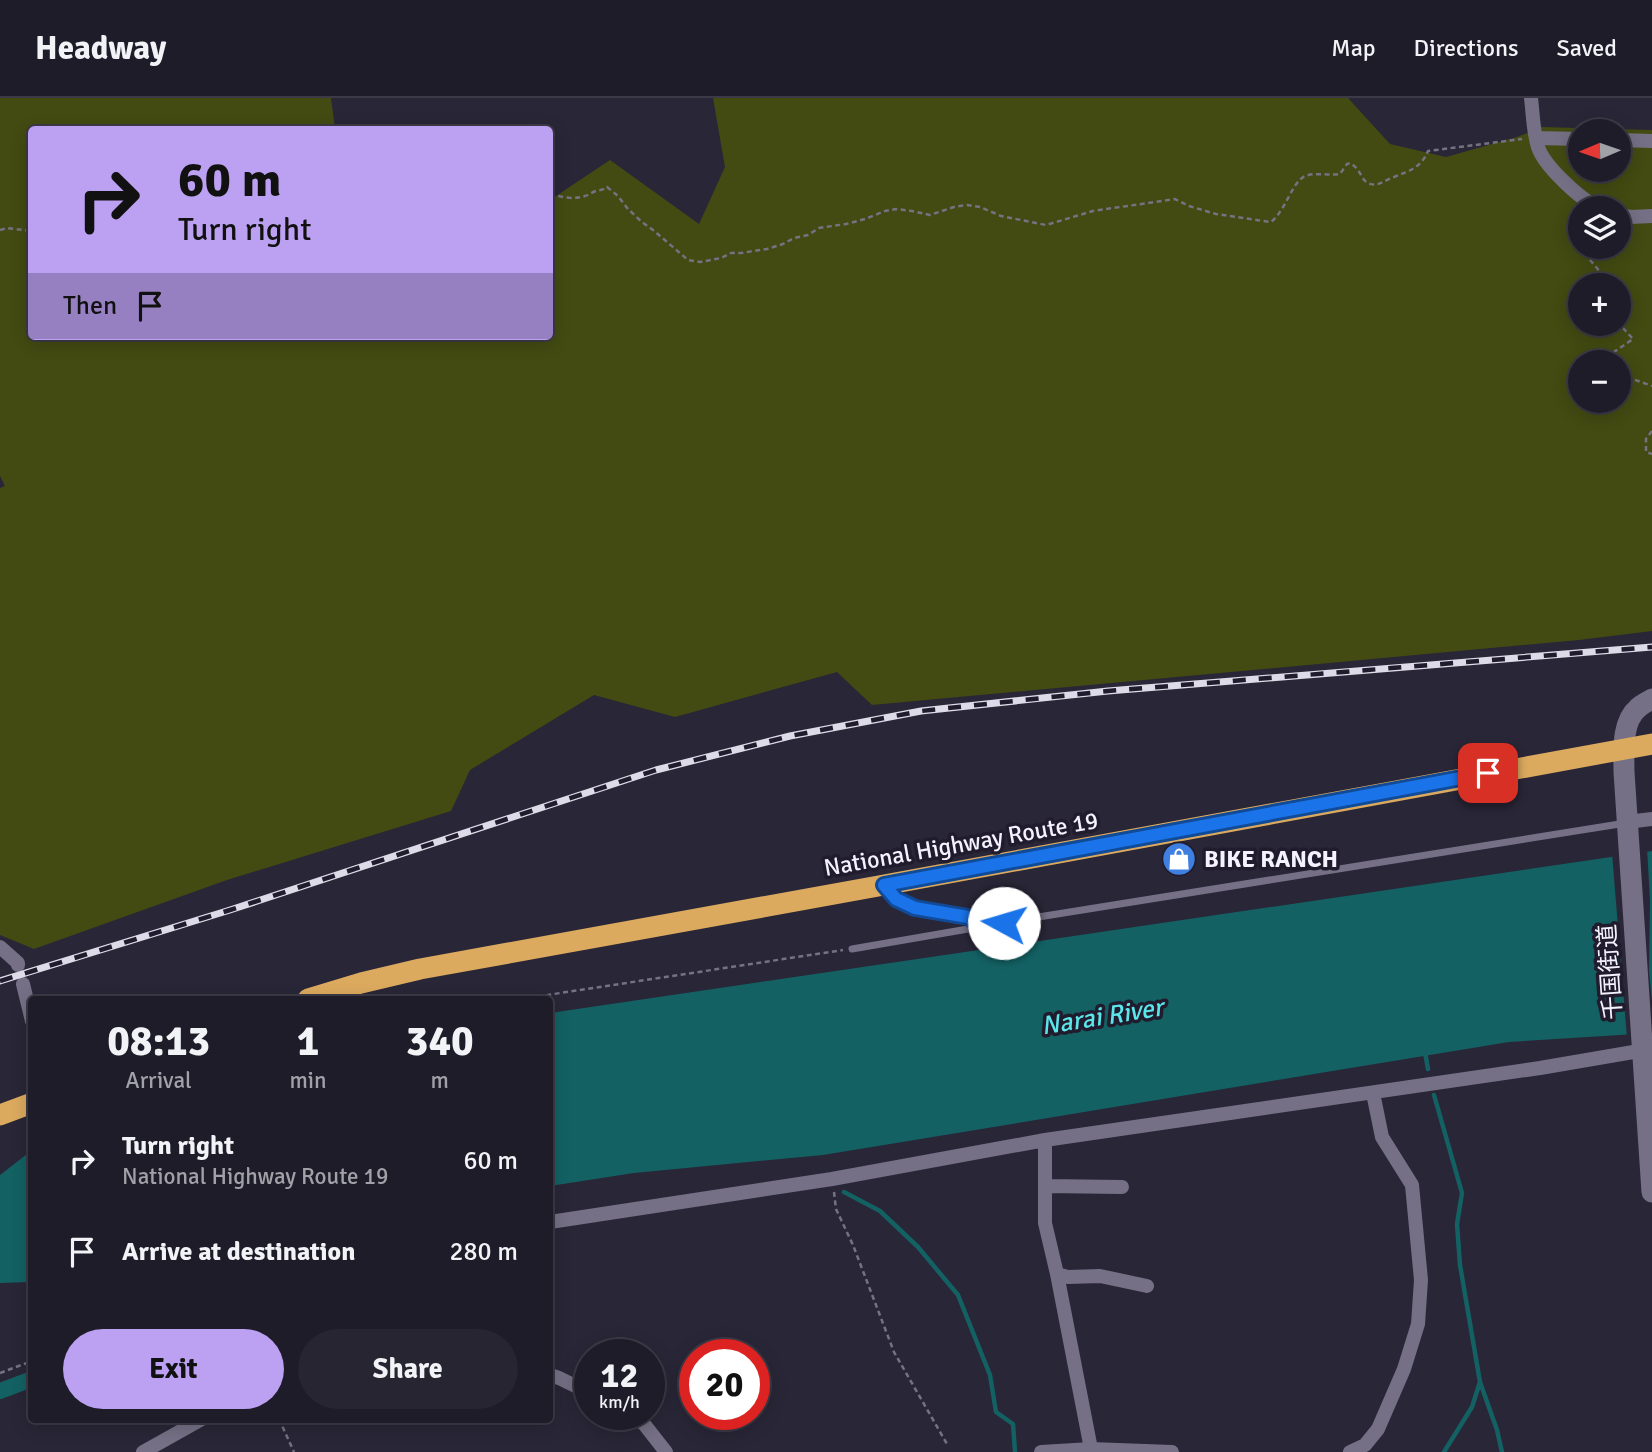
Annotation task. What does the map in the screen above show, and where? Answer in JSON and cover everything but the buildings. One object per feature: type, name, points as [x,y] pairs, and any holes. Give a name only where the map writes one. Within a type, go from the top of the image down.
[{"type":"highway","name":"National Highway Route 19","points":[[319,996],[420,969],[1652,744]]},
{"type":"highway","points":[[0,1115],[28,1104]]},
{"type":"street","points":[[1531,98],[1538,150],[1554,172],[1580,196]]},
{"type":"street","points":[[1536,138],[1568,139]]},
{"type":"street","points":[[1631,140],[1652,141]]},
{"type":"street","points":[[1631,217],[1652,216]]},
{"type":"street","name":"千国街道","points":[[1652,699],[1637,708],[1629,720],[1624,772],[1645,1047],[1652,1192]]},
{"type":"street","points":[[1628,827],[1652,819]]},
{"type":"street","points":[[0,947],[18,962],[18,965]]},
{"type":"street","points":[[23,985],[28,1005]]},
{"type":"street","points":[[553,1222],[832,1178],[1045,1140],[1540,1068],[1645,1047]]},
{"type":"street","points":[[1350,1452],[1366,1445],[1378,1429],[1404,1369],[1418,1324],[1421,1280],[1412,1185],[1382,1137],[1373,1093]]},
{"type":"street","points":[[1045,1140],[1045,1223],[1057,1274],[1082,1450]]},
{"type":"street","points":[[1045,1186],[1122,1187]]},
{"type":"street","points":[[1057,1274],[1068,1277],[1100,1276],[1147,1286]]},
{"type":"street","points":[[553,1377],[574,1386]]},
{"type":"street","points":[[143,1452],[195,1423]]},
{"type":"street","points":[[649,1430],[666,1452]]},
{"type":"street","points":[[1041,1452],[1172,1452]]},
{"type":"lane","points":[[852,949],[1628,827]]},
{"type":"lane","points":[[884,885],[896,899],[915,908],[968,917],[983,927]]},
{"type":"path","points":[[553,195],[576,198],[607,187],[618,195],[642,222],[688,260],[700,262],[731,253],[775,247],[819,229],[896,209],[930,215],[954,206],[967,205],[1001,216],[1046,225],[1093,211],[1175,199],[1216,214],[1271,222],[1278,217],[1297,182],[1307,176],[1340,174],[1350,163],[1361,171],[1368,184],[1378,185],[1412,170],[1425,158],[1428,151],[1536,138]]},
{"type":"path","points":[[0,230],[28,230]]},
{"type":"path","points":[[1589,259],[1601,273]]},
{"type":"path","points":[[1617,350],[1633,339],[1630,336]]},
{"type":"path","points":[[1631,378],[1652,386]]},
{"type":"path","points":[[1652,431],[1646,439],[1646,452],[1652,454]]},
{"type":"path","points":[[541,996],[852,949]]},
{"type":"path","points":[[832,1178],[836,1209],[853,1245],[894,1352],[947,1444]]},
{"type":"path","points":[[0,1373],[28,1362]]},
{"type":"path","points":[[281,1423],[294,1452]]},
{"type":"shaded area","points":[[0,98],[331,98],[335,126],[28,126],[28,340],[553,340],[553,198],[610,160],[699,224],[725,167],[713,98],[1348,98],[1390,144],[1446,157],[1542,127],[1568,128],[1568,182],[1631,182],[1631,129],[1652,130],[1652,631],[872,705],[837,672],[675,717],[594,695],[470,770],[451,811],[227,880],[34,949],[0,935],[0,488],[5,486],[0,476]]},
{"type":"water","name":"Narai River","points":[[1652,851],[1652,1033],[1509,1042],[823,1155],[634,1173],[553,1186],[553,1013]]},
{"type":"water","points":[[28,1153],[28,1282],[0,1283],[0,1175]]},
{"type":"pier","points":[[1647,848],[1652,1037],[1627,1038],[1612,853]]},
{"type":"waterway","points":[[1425,1052],[1428,1069]]},
{"type":"waterway","points":[[1434,1095],[1462,1193],[1457,1224],[1460,1265],[1480,1382],[1502,1452]]},
{"type":"waterway","points":[[844,1192],[880,1211],[918,1247],[958,1295],[990,1375],[996,1412],[1013,1424],[1015,1452]]},
{"type":"waterway","points":[[0,1391],[28,1380]]},
{"type":"waterway","points":[[1444,1452],[1472,1407],[1480,1382]]},
{"type":"railway","points":[[0,981],[230,910],[656,770],[790,736],[921,711],[1108,691],[1652,647]]},
{"type":"place","name":"BIKE RANCH","points":[[1179,859]]},
{"type":"route","points":[[1004,923],[983,927],[968,917],[915,908],[896,899],[884,885],[1488,773]]}]
